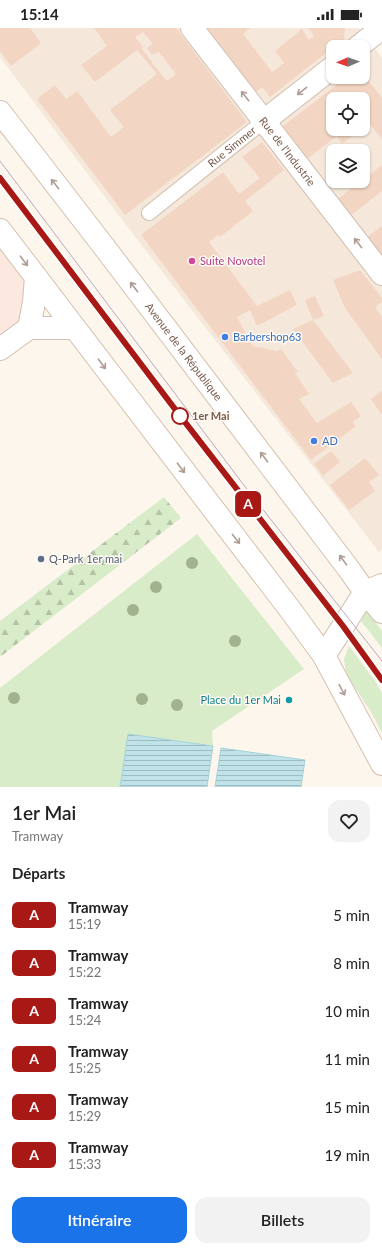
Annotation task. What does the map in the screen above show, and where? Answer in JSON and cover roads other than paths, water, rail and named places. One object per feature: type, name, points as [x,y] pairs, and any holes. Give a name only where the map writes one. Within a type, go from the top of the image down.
[{"type":"main road","name":"Rue de l'Industrie","points":[[192,28],[382,274]]},
{"type":"main road","points":[[367,40],[382,28]]},
{"type":"main road","name":"Rue Simmer","points":[[264,121],[326,72]]},
{"type":"main road","name":"Avenue de la République","points":[[0,112],[348,568],[373,589],[382,612]]},
{"type":"main road","points":[[0,230],[324,656],[381,767]]},
{"type":"main road","points":[[29,328],[34,302],[36,277]]},
{"type":"main road","points":[[0,349],[29,328],[74,328]]},
{"type":"main road","points":[[324,656],[373,589]]},
{"type":"lane","name":"Rue Simmer","points":[[149,213],[264,121]]},
{"type":"water","points":[[128,734],[213,746],[207,787],[120,787]]},
{"type":"water","points":[[221,748],[305,760],[301,787],[215,787]]},
{"type":"tram line","points":[[0,161],[243,484],[382,661]]},
{"type":"tram line","points":[[0,178],[181,417],[343,626],[382,680]]},
{"type":"tram line","name":"A","points":[[0,178],[181,417],[318,592],[382,680]]},
{"type":"place","name":"Suite Novotel","points":[[192,261]]},
{"type":"place","name":"Barbershop63","points":[[225,337]]},
{"type":"place","name":"1er Mai","points":[[180,416]]},
{"type":"place","name":"AD","points":[[314,441]]},
{"type":"place","name":"Q-Park 1er mai","points":[[41,559]]},
{"type":"place","name":"Place du 1er Mai","points":[[289,700]]}]
